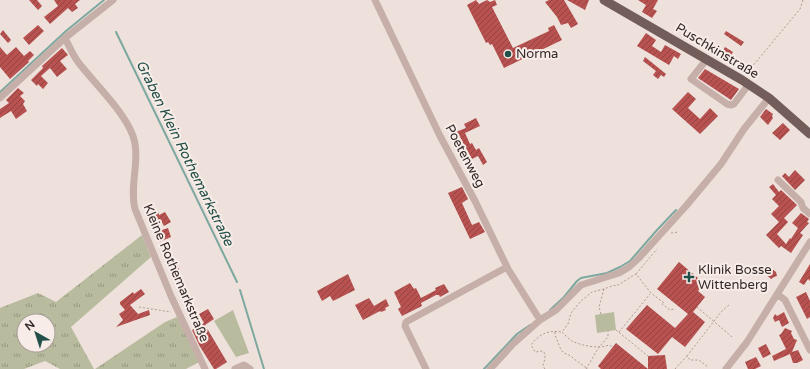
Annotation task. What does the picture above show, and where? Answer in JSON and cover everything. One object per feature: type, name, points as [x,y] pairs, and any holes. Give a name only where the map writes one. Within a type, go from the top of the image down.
[{"type":"main road","name":"Puschkinstraße","points":[[604,0],[745,82],[769,98],[810,134]]},
{"type":"street","points":[[0,98],[65,38],[113,0]]},
{"type":"street","name":"Poetenweg","points":[[375,0],[440,136],[507,267],[540,320]]},
{"type":"street","name":"Kleine Rothemarkstraße","points":[[65,38],[74,56],[119,112],[133,136],[135,142],[134,204],[178,312],[205,369]]},
{"type":"street","points":[[707,59],[691,79],[727,104],[734,104],[745,82]]},
{"type":"street","points":[[490,369],[513,344],[540,320],[556,310],[581,284],[619,273],[638,259],[686,206],[721,164],[744,129],[769,98]]},
{"type":"street","points":[[778,180],[801,202],[803,208],[810,214]]},
{"type":"street","points":[[726,369],[747,342],[810,242]]},
{"type":"street","points":[[426,369],[406,326],[406,322],[507,267]]},
{"type":"street","points":[[777,294],[786,302],[810,350]]},
{"type":"street","points":[[235,369],[244,365],[250,369]]},
{"type":"path","points":[[745,82],[755,62],[800,9],[803,0]]},
{"type":"path","points":[[670,233],[678,232]]},
{"type":"path","points":[[562,332],[568,324],[570,313],[581,301],[592,292],[618,285],[636,274],[658,247]]},
{"type":"path","points":[[636,274],[651,293],[670,310],[674,309]]},
{"type":"path","points":[[601,314],[599,307],[604,289]]},
{"type":"path","points":[[619,332],[651,293]]},
{"type":"path","points":[[675,369],[729,305]]},
{"type":"path","points":[[139,307],[178,312]]},
{"type":"path","points":[[697,307],[732,336]]},
{"type":"path","points":[[616,330],[648,356]]},
{"type":"path","points":[[556,331],[555,335],[561,350],[587,369],[599,347],[608,337],[608,331]]},
{"type":"path","points":[[545,369],[543,366],[545,353],[543,351],[536,352],[531,345],[536,338],[545,332],[562,332],[572,341],[599,347],[608,345],[613,347]]},
{"type":"path","points":[[687,356],[690,360],[699,360],[708,367]]},
{"type":"green space","points":[[142,235],[151,257],[71,327],[94,369],[60,369],[45,361],[24,369],[0,369],[0,308],[38,293],[56,302]]},
{"type":"green space","points":[[233,310],[249,353],[236,357],[214,321]]},
{"type":"green space","points":[[614,312],[616,330],[597,333],[595,315]]},
{"type":"green space","points":[[177,317],[199,362],[186,369],[95,369],[165,322]]},
{"type":"building","points":[[29,0],[37,0],[42,6],[38,10]]},
{"type":"building","points":[[54,0],[80,0],[75,4],[78,8],[72,12],[68,8],[50,24],[44,17],[58,6]]},
{"type":"building","points":[[476,0],[479,4],[487,0],[490,2],[495,0],[497,5],[492,7],[513,48],[549,31],[548,28],[554,25],[562,40],[504,68],[492,44],[490,45],[488,42],[486,43],[467,5]]},
{"type":"building","points":[[549,0],[564,0],[578,24],[571,28],[568,23],[561,25],[557,17],[545,2]]},
{"type":"building","points":[[567,0],[589,0],[585,10]]},
{"type":"building","points":[[638,0],[658,0],[653,9],[657,11],[652,18],[642,12],[646,5]]},
{"type":"building","points":[[38,25],[44,31],[29,45],[23,38]]},
{"type":"building","points":[[3,30],[11,40],[8,43],[0,34]]},
{"type":"building","points":[[726,31],[744,42],[741,46],[724,34]]},
{"type":"building","points":[[646,33],[656,40],[652,46],[661,52],[665,45],[681,54],[678,59],[674,56],[669,65],[637,46]]},
{"type":"building","points":[[0,47],[7,55],[16,47],[24,56],[30,51],[34,55],[28,61],[29,62],[10,79],[0,67]]},
{"type":"building","points":[[725,47],[733,52],[729,59],[721,54]]},
{"type":"building","points":[[62,48],[68,55],[60,61],[67,69],[57,77],[50,68],[41,76],[48,83],[43,89],[38,84],[37,86],[31,80],[43,68],[42,66]]},
{"type":"building","points":[[645,57],[666,74],[664,77],[661,75],[658,79],[653,75],[656,71],[643,61]]},
{"type":"building","points":[[705,69],[739,89],[731,100],[698,78]]},
{"type":"building","points":[[18,88],[24,93],[20,96],[25,101],[23,104],[27,111],[16,119],[11,111],[0,118],[0,109],[9,103],[6,100]]},
{"type":"building","points":[[688,92],[696,99],[688,108],[700,119],[710,108],[718,116],[700,134],[672,109]]},
{"type":"building","points":[[766,109],[773,114],[773,118],[768,125],[760,117]]},
{"type":"building","points":[[476,118],[480,126],[465,133],[470,144],[472,143],[476,150],[479,148],[487,162],[483,165],[478,156],[472,159],[459,135],[455,137],[453,133],[466,128],[464,124]]},
{"type":"building","points":[[783,123],[790,130],[780,140],[772,133]]},
{"type":"building","points":[[795,170],[805,180],[795,190],[782,176],[785,173],[789,177]]},
{"type":"building","points":[[773,184],[779,192],[781,190],[797,205],[784,218],[788,222],[777,234],[786,244],[798,228],[792,223],[801,213],[809,219],[807,222],[809,223],[800,233],[803,235],[791,253],[781,246],[779,248],[766,235],[779,222],[771,214],[779,206],[772,199],[776,195],[769,187]]},
{"type":"building","points":[[462,187],[468,199],[462,203],[472,225],[479,222],[485,232],[470,239],[448,193]]},
{"type":"building","points":[[158,212],[159,215],[165,212],[171,222],[164,226],[160,219],[154,221],[151,215]]},
{"type":"building","points":[[168,228],[171,237],[159,242],[156,235],[160,233],[159,231]]},
{"type":"building","points":[[176,262],[179,270],[172,273],[169,264]]},
{"type":"building","points":[[679,262],[704,283],[698,291],[705,297],[693,312],[705,322],[685,347],[672,337],[658,354],[626,329],[647,305],[675,328],[688,314],[657,289]]},
{"type":"building","points":[[810,264],[810,281],[808,279],[804,285],[799,282]]},
{"type":"building","points":[[767,265],[776,272],[777,276],[771,279],[762,271]]},
{"type":"building","points":[[348,274],[355,290],[333,301],[330,296],[322,301],[317,291]]},
{"type":"building","points":[[410,283],[414,289],[416,288],[421,298],[436,290],[435,288],[444,284],[449,292],[440,297],[439,295],[436,295],[421,303],[422,306],[402,316],[398,309],[401,307],[394,292]]},
{"type":"building","points":[[141,289],[145,294],[130,305],[138,314],[149,310],[150,315],[116,327],[123,320],[119,314],[125,310],[120,302],[133,292],[134,294]]},
{"type":"building","points":[[806,292],[810,301],[810,317],[807,319],[796,297]]},
{"type":"building","points":[[369,298],[374,306],[386,299],[389,306],[385,308],[386,310],[380,311],[363,320],[355,305]]},
{"type":"building","points":[[208,309],[214,319],[205,325],[227,362],[216,369],[214,369],[199,345],[192,330],[204,323],[199,314]]},
{"type":"building","points":[[784,312],[789,323],[782,327],[779,320],[775,322],[773,318],[775,314],[777,316]]},
{"type":"building","points":[[785,328],[792,331],[791,333],[794,339],[797,340],[792,352],[798,350],[803,360],[797,363],[793,363],[790,354],[774,361],[772,356],[786,349],[779,335]]},
{"type":"building","points":[[616,343],[648,369],[601,369],[598,366]]},
{"type":"building","points":[[766,344],[771,354],[763,358],[758,348]]},
{"type":"building","points":[[665,355],[667,369],[648,369],[648,356]]},
{"type":"building","points":[[756,357],[761,366],[755,369],[748,369],[745,362]]},
{"type":"waterway","points":[[0,92],[66,31],[104,0]]},
{"type":"waterway","name":"Graben Klein Rothemarkstraße","points":[[116,32],[237,282]]},
{"type":"waterway","points":[[550,310],[581,278],[607,273],[630,261],[676,210]]},
{"type":"waterway","points":[[240,290],[264,369]]},
{"type":"waterway","points":[[484,369],[517,334],[530,325]]},
{"type":"place","name":"Norma","points":[[508,54]]},
{"type":"place","name":"Klinik Bosse Wittenberg","points":[[689,277]]}]
